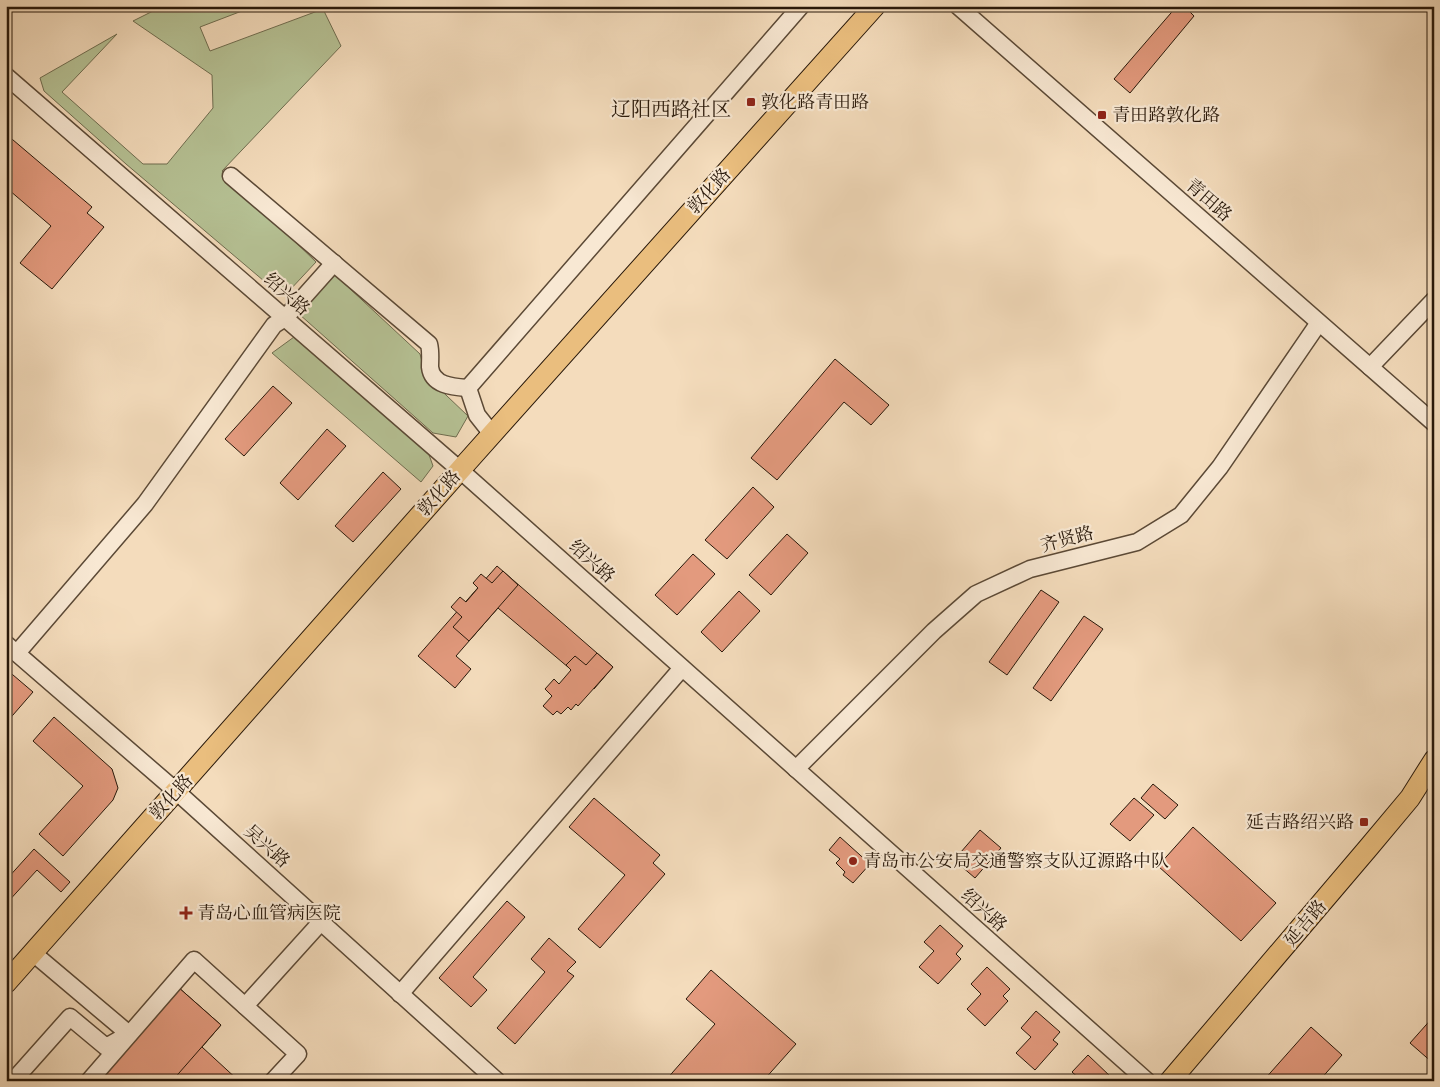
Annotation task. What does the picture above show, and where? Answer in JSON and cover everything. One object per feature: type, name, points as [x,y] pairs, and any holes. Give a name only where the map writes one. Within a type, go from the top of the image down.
[{"type":"main road","name":"敦化路","points":[[6,983],[492,434],[875,6]]},
{"type":"main road","name":"延吉路","points":[[1170,1081],[1410,798],[1434,760]]},
{"type":"street","points":[[468,388],[802,6]]},
{"type":"street","name":"青田路","points":[[958,6],[1318,324],[1434,423]]},
{"type":"street","name":"绍兴路","points":[[6,76],[460,470],[1146,1081]]},
{"type":"street","points":[[231,176],[429,344],[432,353],[430,368],[436,380],[452,387],[468,388]]},
{"type":"street","points":[[12,649],[144,504],[274,325],[285,318],[334,263]]},
{"type":"street","points":[[1370,368],[1434,300]]},
{"type":"street","name":"齐贤路","points":[[796,769],[934,631],[976,594],[1030,569],[1137,542],[1181,515],[1220,467],[1318,324]]},
{"type":"street","points":[[468,388],[476,415],[492,434]]},
{"type":"street","name":"吴兴路","points":[[12,649],[176,791],[497,1081]]},
{"type":"street","points":[[400,994],[682,668]]},
{"type":"street","points":[[246,1006],[320,922]]},
{"type":"street","points":[[33,953],[129,1034]]},
{"type":"street","points":[[89,1081],[194,960],[298,1054],[273,1081]]},
{"type":"street","points":[[13,1081],[70,1017],[106,1047],[129,1034]]},
{"type":"green space","points":[[163,6],[255,6],[200,27],[210,51],[323,9],[341,46],[222,171],[316,262],[288,292],[264,281],[126,164],[44,91],[40,78],[117,34],[62,92],[143,164],[167,164],[213,108],[212,75],[133,21]]},
{"type":"green space","points":[[333,273],[420,354],[426,376],[468,416],[456,437],[433,433],[299,314]]},
{"type":"green space","points":[[294,337],[427,449],[433,466],[421,482],[272,353]]},
{"type":"building","points":[[1177,6],[1184,6],[1194,16],[1130,93],[1114,79]]},
{"type":"building","points":[[6,134],[92,207],[87,213],[104,227],[52,289],[20,263],[51,226],[9,190],[6,193]]},
{"type":"building","points":[[835,359],[889,405],[871,425],[844,402],[777,480],[751,458]]},
{"type":"building","points":[[273,386],[292,403],[244,456],[225,439]]},
{"type":"building","points":[[327,429],[346,446],[298,500],[280,483]]},
{"type":"building","points":[[383,472],[401,489],[353,542],[335,526]]},
{"type":"building","points":[[753,487],[774,507],[727,559],[705,540]]},
{"type":"building","points":[[787,534],[808,553],[771,595],[749,575]]},
{"type":"building","points":[[693,554],[715,574],[677,615],[655,595]]},
{"type":"building","points":[[497,566],[613,667],[594,689],[498,608],[456,656],[471,669],[455,688],[418,656]]},
{"type":"building","points":[[503,571],[518,585],[469,641],[453,627],[462,617],[451,607],[460,597],[466,602],[478,588],[473,583],[481,574],[492,583]]},
{"type":"building","points":[[1041,590],[1059,602],[1007,675],[989,662]]},
{"type":"building","points":[[739,591],[760,611],[722,652],[701,632]]},
{"type":"building","points":[[1084,616],[1103,629],[1051,701],[1033,688]]},
{"type":"building","points":[[597,653],[613,667],[578,706],[576,704],[571,710],[568,707],[561,714],[557,711],[553,715],[543,706],[552,696],[545,689],[554,679],[559,684],[571,670],[566,665],[575,656],[586,665]]},
{"type":"building","points":[[6,669],[33,692],[6,723]]},
{"type":"building","points":[[54,717],[112,769],[118,788],[113,800],[63,856],[39,834],[83,786],[33,741]]},
{"type":"building","points":[[1153,784],[1178,805],[1165,819],[1141,798]]},
{"type":"building","points":[[594,798],[660,855],[653,863],[665,874],[600,948],[578,929],[625,875],[569,827]]},
{"type":"building","points":[[1134,798],[1154,815],[1130,841],[1110,824]]},
{"type":"building","points":[[1193,827],[1276,903],[1241,941],[1158,866]]},
{"type":"building","points":[[980,830],[1001,848],[975,878],[954,860]]},
{"type":"building","name":"青岛市公安局交通警察支队辽源路中队","points":[[840,837],[870,864],[853,883],[843,875],[845,872],[836,863],[840,859],[829,850]]},
{"type":"building","points":[[34,849],[70,882],[61,892],[37,870],[6,904],[6,880]]},
{"type":"building","points":[[507,901],[525,917],[473,977],[487,990],[471,1007],[439,978]]},
{"type":"building","points":[[940,925],[963,946],[956,954],[961,959],[938,984],[919,967],[934,951],[924,942]]},
{"type":"building","points":[[549,938],[576,962],[567,971],[574,976],[515,1044],[497,1028],[545,972],[531,959]]},
{"type":"building","points":[[987,967],[1010,989],[1003,996],[1008,1001],[985,1026],[967,1009],[981,994],[971,984]]},
{"type":"building","points":[[711,970],[796,1044],[763,1081],[665,1081],[715,1024],[686,999]]},
{"type":"building","points":[[178,987],[221,1025],[202,1047],[239,1081],[94,1081]]},
{"type":"building","points":[[178,987],[221,1025],[172,1081],[94,1081]]},
{"type":"building","points":[[1036,1011],[1060,1032],[1053,1040],[1058,1044],[1035,1070],[1016,1053],[1031,1037],[1021,1028]]},
{"type":"building","points":[[1434,1016],[1434,1064],[1410,1043]]},
{"type":"building","points":[[1311,1027],[1342,1055],[1319,1081],[1263,1081]]},
{"type":"building","points":[[1088,1055],[1111,1077],[1107,1081],[1082,1081],[1072,1072]]},
{"type":"place","name":"敦化路青田路","points":[[751,102]]},
{"type":"place","name":"青田路敦化路","points":[[1102,115]]},
{"type":"place","name":"延吉路绍兴路","points":[[1364,822]]},
{"type":"place","name":"青岛市公安局交通警察支队辽源路中队","points":[[853,861]]},
{"type":"place","name":"青岛心血管病医院","points":[[186,913]]},
{"type":"district","name":"辽阳西路社区","points":[[671,109]]}]
